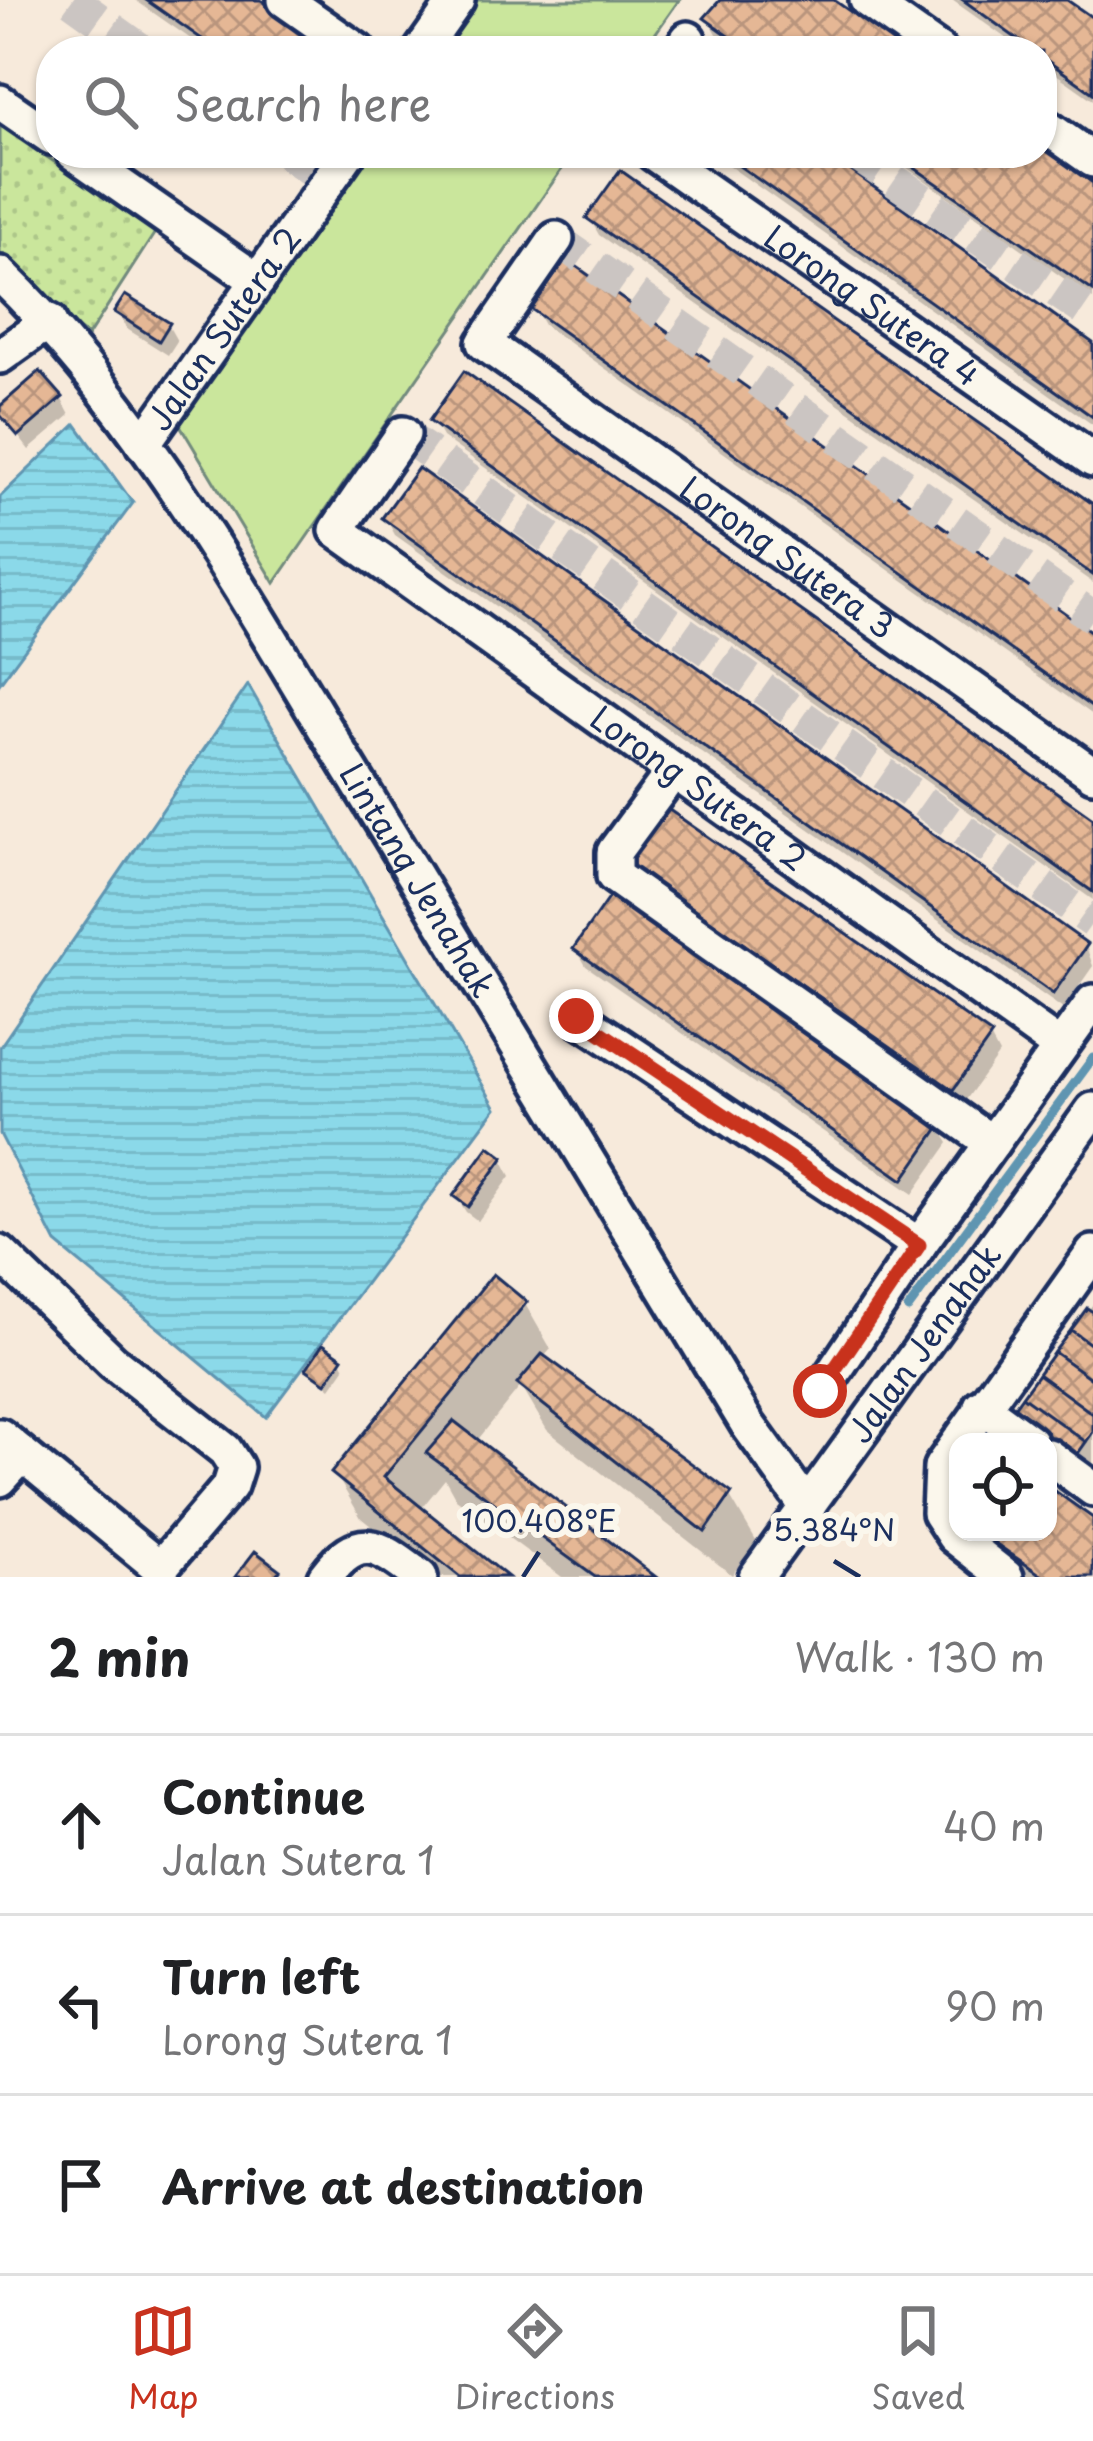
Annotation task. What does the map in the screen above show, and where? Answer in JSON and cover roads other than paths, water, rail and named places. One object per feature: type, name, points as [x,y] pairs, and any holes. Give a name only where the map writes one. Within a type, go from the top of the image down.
[{"type":"street","points":[[285,0],[337,36]]},
{"type":"street","points":[[432,36],[457,0]]},
{"type":"street","points":[[867,0],[918,36]]},
{"type":"street","points":[[0,101],[36,126]]},
{"type":"street","points":[[1057,135],[1093,160]]},
{"type":"street","points":[[96,168],[258,281]]},
{"type":"street","name":"Jalan Sutera 2","points":[[143,443],[337,168]]},
{"type":"street","name":"Lorong Sutera 4","points":[[674,168],[1093,460]]},
{"type":"street","name":"Lorong Sutera 3","points":[[556,239],[484,343],[1093,774]]},
{"type":"street","name":"Lintang Jenahak","points":[[0,274],[49,321],[143,443],[268,635],[748,1425],[808,1508]]},
{"type":"street","points":[[0,356],[49,321]]},
{"type":"street","name":"Lorong Sutera 2","points":[[404,434],[337,530],[1060,1047]]},
{"type":"street","points":[[672,773],[614,852],[614,876],[992,1143]]},
{"type":"street","points":[[820,1391],[1093,1002]]},
{"type":"street","points":[[576,1016],[919,1245]]},
{"type":"street","name":"Jalan Jenahak","points":[[756,1577],[1093,1110]]},
{"type":"street","points":[[0,1253],[113,1361],[225,1450],[236,1468],[230,1486],[160,1568],[7,1456]]},
{"type":"street","points":[[1006,1577],[954,1536],[939,1513],[941,1467],[1093,1253]]},
{"type":"street","points":[[981,1406],[1018,1433]]},
{"type":"street","points":[[1057,1461],[1089,1477]]},
{"type":"street","points":[[325,1577],[341,1556],[361,1546],[382,1548],[420,1577]]},
{"type":"water","points":[[76,424],[133,503],[0,683],[0,497]]},
{"type":"water","points":[[248,685],[496,1108],[266,1417],[56,1243],[0,1134],[0,1047]]},
{"type":"waterway","points":[[908,1309],[1093,1058]]},
{"type":"tunnel","points":[[72,0],[122,36]]},
{"type":"tunnel","points":[[308,168],[328,182]]},
{"type":"tunnel","points":[[876,168],[1093,316]]},
{"type":"tunnel","points":[[556,239],[1093,617]]},
{"type":"tunnel","points":[[403,434],[1093,922]]}]
